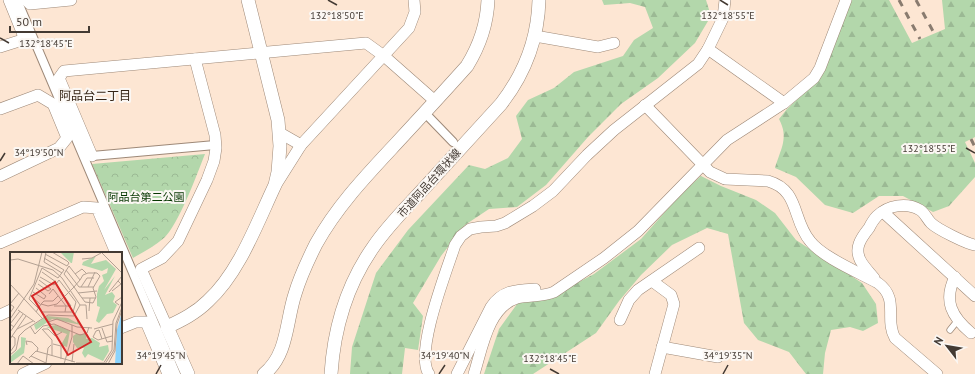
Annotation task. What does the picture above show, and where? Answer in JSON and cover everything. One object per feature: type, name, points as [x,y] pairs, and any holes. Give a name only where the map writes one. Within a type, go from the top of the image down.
[{"type":"street","points":[[0,47],[19,41],[24,37],[9,0]]},
{"type":"street","points":[[17,0],[176,374]]},
{"type":"street","points":[[26,0],[30,4],[71,0]]},
{"type":"street","points":[[248,0],[276,107],[280,133],[280,159],[275,185]]},
{"type":"street","points":[[167,327],[196,312],[212,298],[230,277],[275,185],[301,145],[409,28],[415,12],[414,0]]},
{"type":"street","points":[[264,374],[273,365],[282,349],[296,289],[306,264],[324,230],[360,182],[435,101],[466,66],[476,52],[487,18],[488,0]]},
{"type":"street","name":"市道阿品台環状線","points":[[331,374],[336,334],[343,307],[353,282],[366,258],[390,225],[501,104],[511,91],[527,62],[535,36],[539,0]]},
{"type":"street","points":[[429,374],[426,369],[425,359],[431,318],[455,246],[461,236],[470,229],[476,227],[496,226],[505,223],[533,206],[553,191],[587,155],[614,130],[698,64],[723,18],[725,0]]},
{"type":"street","points":[[474,374],[490,324],[498,311],[510,301],[518,298],[548,295],[560,289],[604,258],[638,231],[727,140],[784,103],[811,81],[819,71],[846,0]]},
{"type":"street","points":[[535,36],[598,47],[614,43]]},
{"type":"street","points":[[216,145],[92,156],[59,78],[64,71],[366,43],[384,56],[435,101]]},
{"type":"street","points":[[708,48],[784,103]]},
{"type":"street","points":[[188,374],[141,270],[155,263],[168,253],[182,235],[210,174],[214,161],[216,145],[215,135],[195,59]]},
{"type":"street","points":[[0,109],[38,95],[53,104],[67,138],[59,148],[0,176]]},
{"type":"street","points":[[646,104],[710,172],[722,179],[762,180],[779,185],[791,198],[802,230],[814,246],[825,254],[882,286]]},
{"type":"street","points":[[424,112],[453,142]]},
{"type":"street","points":[[280,133],[301,145]]},
{"type":"street","points":[[937,374],[895,338],[892,330],[890,300],[887,292],[861,263],[858,257],[860,242],[877,216],[899,205],[909,205],[924,213],[936,227],[965,242],[975,245]]},
{"type":"street","points":[[0,244],[83,207],[97,208],[116,252]]},
{"type":"street","points":[[883,212],[975,296]]},
{"type":"street","points":[[620,320],[629,300],[638,290],[699,248]]},
{"type":"street","points":[[955,277],[951,285],[949,303],[958,320],[971,333]]},
{"type":"street","points":[[652,281],[671,295],[674,304],[655,374]]},
{"type":"street","points":[[457,374],[491,307],[498,298],[513,290],[560,289]]},
{"type":"street","points":[[0,315],[10,310]]},
{"type":"street","points":[[122,328],[136,322],[146,322],[168,374]]},
{"type":"street","points":[[662,347],[718,357]]},
{"type":"street","points":[[22,374],[44,364]]},
{"type":"lane","points":[[950,330],[958,320]]},
{"type":"green space","points":[[602,0],[706,0],[711,16],[695,43],[658,78],[621,104],[588,137],[546,185],[517,207],[489,209],[465,225],[441,256],[413,303],[423,316],[418,350],[405,348],[402,374],[350,374],[352,347],[376,273],[408,230],[469,165],[485,169],[508,158],[522,139],[516,116],[528,100],[554,88],[574,72],[623,56],[634,40],[653,28],[645,7],[630,3],[604,5]]},
{"type":"green space","points":[[850,0],[889,0],[912,43],[945,29],[942,0],[975,0],[975,137],[965,142],[975,163],[975,177],[949,206],[933,212],[903,196],[879,196],[853,213],[825,205],[796,177],[775,168],[782,149],[784,138],[779,119],[787,109],[821,77]]},
{"type":"green space","name":"阿品台第二公園","points":[[205,154],[187,198],[176,222],[170,231],[157,244],[133,258],[92,164]]},
{"type":"green space","points":[[701,176],[756,200],[775,213],[796,240],[862,283],[876,304],[878,323],[863,331],[850,327],[831,330],[825,353],[823,374],[806,374],[789,352],[758,340],[744,323],[728,234],[707,228],[672,245],[641,275],[619,301],[596,333],[533,374],[484,374],[499,329],[520,300],[560,292],[594,274],[641,239],[681,194]]},
{"type":"railway","points":[[899,0],[920,39]]},
{"type":"railway","points":[[916,0],[934,33]]},
{"type":"railway","points":[[971,139],[975,147]]},
{"type":"district","name":"阿品台二丁目","points":[[95,96]]}]
